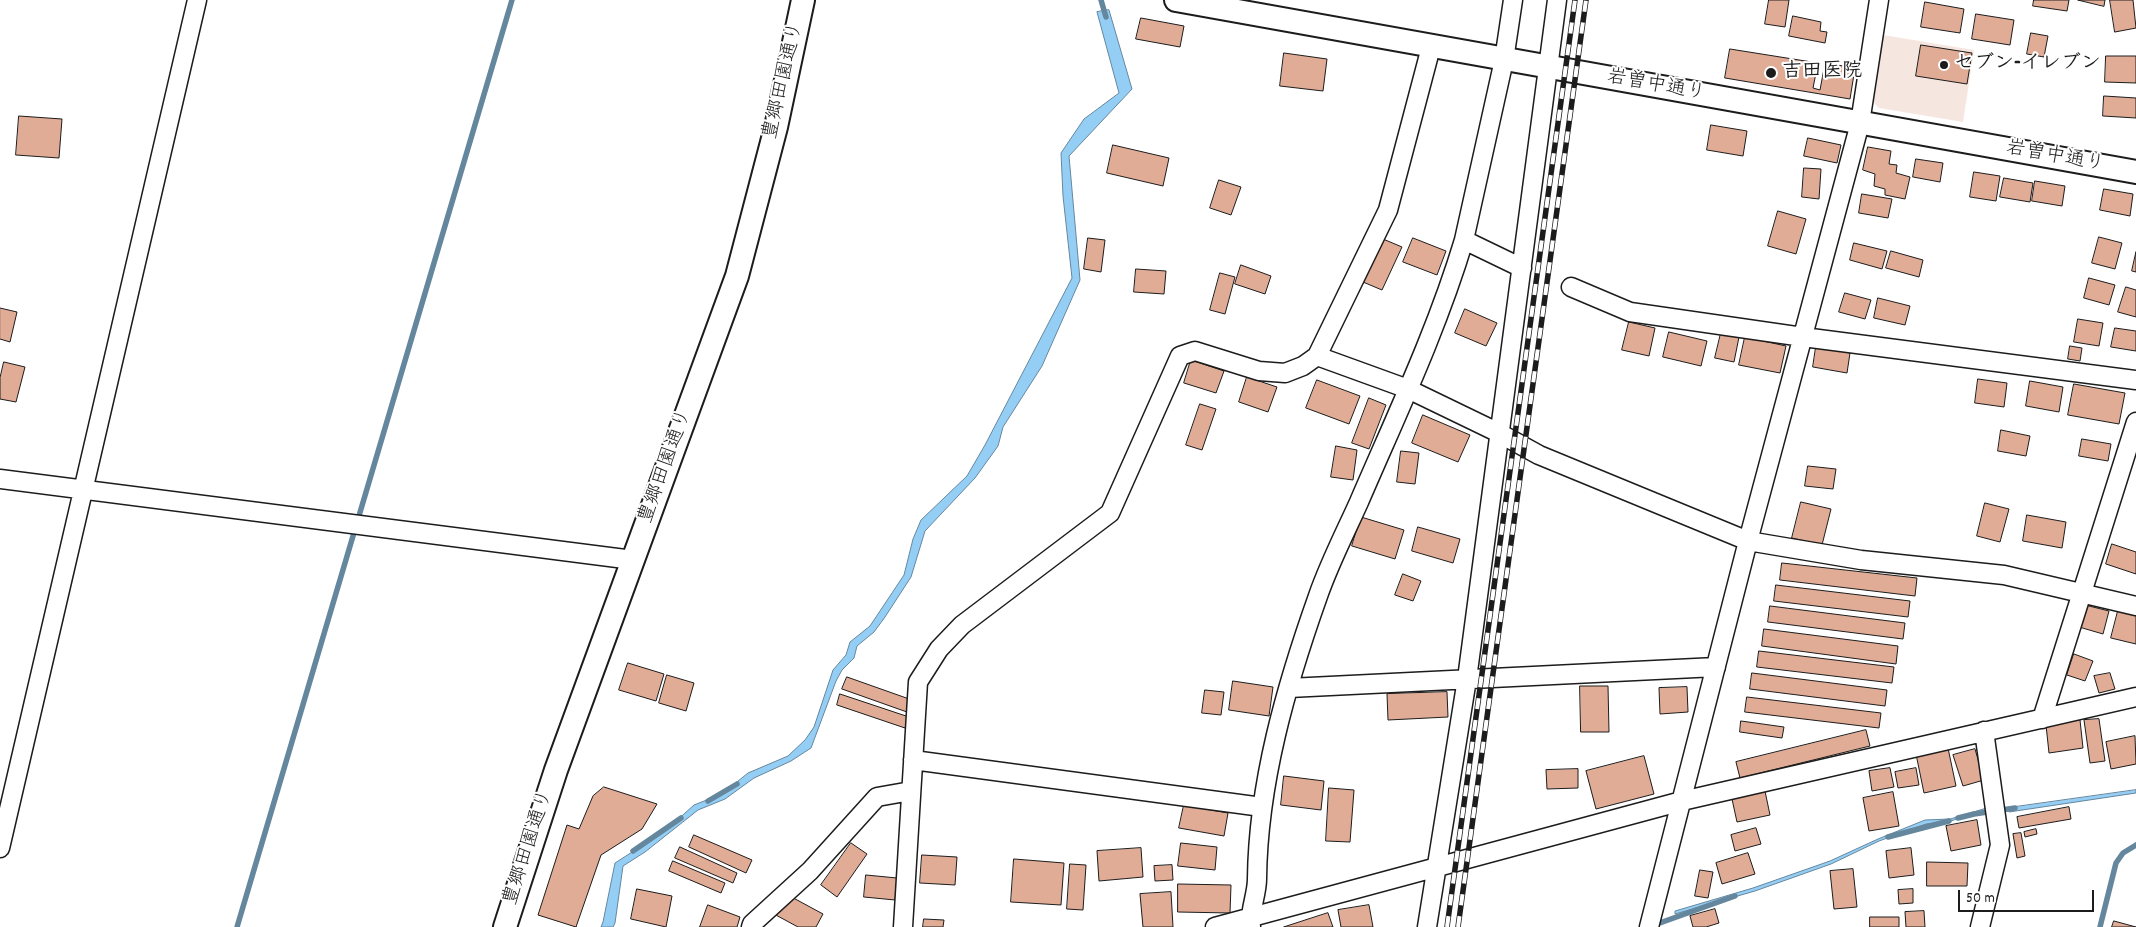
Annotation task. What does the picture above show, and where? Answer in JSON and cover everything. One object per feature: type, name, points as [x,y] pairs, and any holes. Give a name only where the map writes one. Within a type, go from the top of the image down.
[{"type":"street","points":[[0,848],[197,0]]},
{"type":"street","name":"豊郷田園通り","points":[[505,927],[556,770],[736,276],[776,127],[803,0]]},
{"type":"street","name":"岩曽中通り","points":[[1176,0],[1216,3],[1431,47],[2136,172]]},
{"type":"street","points":[[1251,923],[1257,894],[1258,842],[1262,806],[1274,746],[1289,688],[1318,595],[1408,389],[1456,268],[1504,60],[1513,0]]},
{"type":"street","points":[[1427,927],[1467,680],[1558,0]]},
{"type":"street","points":[[1649,927],[1748,541],[1860,123],[1879,0]]},
{"type":"street","points":[[902,927],[918,682],[939,649],[962,625],[1110,513],[1180,356],[1195,351],[1259,371],[1285,373],[1303,366],[1317,356],[1388,210],[1431,47]]},
{"type":"street","points":[[1464,240],[1522,268]]},
{"type":"street","points":[[1571,288],[1630,312],[1803,337],[2136,380]]},
{"type":"street","points":[[1317,356],[1408,389],[1500,433],[1539,456],[1748,541],[1861,560],[2004,575],[2136,606]]},
{"type":"street","points":[[2042,719],[2136,422]]},
{"type":"street","points":[[0,479],[633,560]]},
{"type":"street","points":[[1289,688],[1716,667]]},
{"type":"street","points":[[1215,927],[1251,923],[1436,867],[1682,801],[2136,698]]},
{"type":"street","points":[[1980,927],[2000,845],[1984,731]]},
{"type":"street","points":[[913,760],[1262,806]]},
{"type":"street","points":[[751,927],[810,871],[877,797],[911,791]]},
{"type":"shaded area","points":[[1883,35],[1974,50],[1963,122],[1879,108],[1872,101]]},
{"type":"water","points":[[1109,10],[1132,89],[1069,156],[1080,280],[1042,366],[1003,427],[998,446],[975,478],[925,531],[911,577],[874,632],[857,646],[854,658],[842,670],[836,681],[811,748],[791,761],[754,778],[725,799],[698,810],[645,852],[623,866],[615,923],[613,927],[601,927],[615,863],[665,831],[694,805],[722,794],[748,773],[788,756],[805,740],[814,727],[833,670],[846,655],[850,642],[870,626],[904,575],[913,539],[921,520],[967,476],[985,445],[1072,278],[1063,196],[1061,153],[1084,119],[1119,93],[1097,12]]},
{"type":"water","points":[[2136,790],[2136,793],[2009,812],[2008,808]]},
{"type":"water","points":[[1988,808],[1989,810],[1951,821],[1926,824],[1879,841],[1831,864],[1755,891],[1675,914],[1675,911],[1753,888],[1830,861],[1925,820],[1950,819]]},
{"type":"building","points":[[1769,0],[1789,0],[1785,27],[1765,24]]},
{"type":"building","points":[[2034,0],[2069,0],[2067,11],[2033,6]]},
{"type":"building","points":[[2078,0],[2105,0],[2104,6]]},
{"type":"building","points":[[2110,0],[2133,0],[2136,28],[2115,32]]},
{"type":"building","points":[[1925,2],[1964,9],[1960,33],[1921,27]]},
{"type":"building","points":[[1976,14],[2014,20],[2010,45],[1972,39]]},
{"type":"building","points":[[1793,16],[1821,22],[1820,31],[1827,32],[1825,43],[1789,36]]},
{"type":"building","points":[[1141,18],[1184,26],[1180,47],[1136,39]]},
{"type":"building","points":[[2031,33],[2048,36],[2044,57],[2027,54]]},
{"type":"building","name":"セブン-イレブン","points":[[1921,45],[1972,53],[1967,84],[1916,76]]},
{"type":"building","name":"吉田医院","points":[[1730,49],[1818,63],[1813,88],[1820,90],[1825,63],[1855,68],[1850,99],[1725,78]]},
{"type":"building","points":[[1284,53],[1327,59],[1323,91],[1280,86]]},
{"type":"building","points":[[2106,56],[2136,56],[2136,83],[2105,82]]},
{"type":"building","points":[[2104,96],[2136,98],[2136,118],[2103,116]]},
{"type":"building","points":[[19,116],[62,119],[59,158],[16,155]]},
{"type":"building","points":[[1711,125],[1747,131],[1743,156],[1707,150]]},
{"type":"building","points":[[1808,138],[1841,145],[1837,163],[1804,156]]},
{"type":"building","points":[[1113,145],[1169,158],[1163,186],[1107,173]]},
{"type":"building","points":[[1868,147],[1891,151],[1889,164],[1897,165],[1896,173],[1910,177],[1905,199],[1885,195],[1885,189],[1874,186],[1875,174],[1863,170]]},
{"type":"building","points":[[1916,159],[1943,163],[1940,182],[1913,177]]},
{"type":"building","points":[[1804,168],[1821,169],[1819,199],[1802,197]]},
{"type":"building","points":[[1974,172],[2000,176],[1996,201],[1970,197]]},
{"type":"building","points":[[2004,178],[2033,183],[2030,202],[2000,197]]},
{"type":"building","points":[[1219,180],[1241,187],[1231,215],[1210,208]]},
{"type":"building","points":[[2035,181],[2065,186],[2062,206],[2032,201]]},
{"type":"building","points":[[2104,189],[2133,194],[2130,216],[2100,210]]},
{"type":"building","points":[[1862,194],[1892,199],[1888,218],[1859,213]]},
{"type":"building","points":[[1778,211],[1806,219],[1796,254],[1768,246]]},
{"type":"building","points":[[2099,237],[2122,243],[2115,269],[2092,263]]},
{"type":"building","points":[[1088,238],[1105,240],[1101,272],[1084,269]]},
{"type":"building","points":[[1413,238],[1446,251],[1437,275],[1403,262]]},
{"type":"building","points":[[1383,239],[1402,247],[1382,290],[1363,282]]},
{"type":"building","points":[[1854,243],[1887,251],[1882,269],[1850,260]]},
{"type":"building","points":[[1891,251],[1923,260],[1919,277],[1886,268]]},
{"type":"building","points":[[2136,252],[2136,272],[2132,271]]},
{"type":"building","points":[[1241,265],[1271,276],[1265,294],[1235,284]]},
{"type":"building","points":[[1136,269],[1166,271],[1164,294],[1134,292]]},
{"type":"building","points":[[1220,273],[1235,277],[1225,314],[1210,310]]},
{"type":"building","points":[[2089,278],[2115,285],[2109,305],[2084,298]]},
{"type":"building","points":[[2126,287],[2136,290],[2136,317],[2118,312]]},
{"type":"building","points":[[1845,293],[1871,300],[1865,319],[1839,312]]},
{"type":"building","points":[[1878,298],[1910,306],[1905,325],[1874,318]]},
{"type":"building","points":[[0,308],[17,312],[10,342],[0,339]]},
{"type":"building","points":[[1465,309],[1497,323],[1486,346],[1455,333]]},
{"type":"building","points":[[2078,319],[2103,323],[2099,346],[2074,342]]},
{"type":"building","points":[[1629,322],[1655,328],[1649,356],[1622,350]]},
{"type":"building","points":[[2115,328],[2136,331],[2136,351],[2111,347]]},
{"type":"building","points":[[1669,332],[1707,341],[1701,366],[1663,357]]},
{"type":"building","points":[[1721,333],[1739,337],[1734,362],[1715,358]]},
{"type":"building","points":[[1745,337],[1786,346],[1780,373],[1739,365]]},
{"type":"building","points":[[2070,346],[2082,348],[2080,361],[2068,359]]},
{"type":"building","points":[[1816,347],[1850,353],[1847,373],[1813,367]]},
{"type":"building","points":[[1191,360],[1224,371],[1216,393],[1184,383]]},
{"type":"building","points":[[4,362],[25,367],[16,402],[0,399],[0,378]]},
{"type":"building","points":[[1247,377],[1277,387],[1268,412],[1239,402]]},
{"type":"building","points":[[1978,379],[2007,383],[2004,407],[1975,403]]},
{"type":"building","points":[[1317,380],[1360,396],[1349,424],[1306,408]]},
{"type":"building","points":[[2030,381],[2063,387],[2059,412],[2026,406]]},
{"type":"building","points":[[2074,384],[2125,393],[2119,424],[2068,415]]},
{"type":"building","points":[[1369,398],[1386,405],[1369,449],[1352,443]]},
{"type":"building","points":[[1200,404],[1216,409],[1202,450],[1186,445]]},
{"type":"building","points":[[1423,415],[1470,435],[1458,462],[1412,443]]},
{"type":"building","points":[[2001,430],[2030,436],[2026,456],[1998,451]]},
{"type":"building","points":[[2082,439],[2111,444],[2108,461],[2079,456]]},
{"type":"building","points":[[1336,446],[1357,450],[1353,480],[1331,477]]},
{"type":"building","points":[[1401,451],[1419,453],[1415,484],[1397,482]]},
{"type":"building","points":[[1808,466],[1836,469],[1833,489],[1805,486]]},
{"type":"building","points":[[1801,502],[1831,509],[1822,545],[1792,538]]},
{"type":"building","points":[[1985,503],[2009,509],[2000,542],[1977,536]]},
{"type":"building","points":[[2027,515],[2066,522],[2062,548],[2023,541]]},
{"type":"building","points":[[1361,517],[1404,530],[1395,559],[1352,546]]},
{"type":"building","points":[[1418,527],[1460,539],[1453,563],[1412,551]]},
{"type":"building","points":[[2112,544],[2136,552],[2136,574],[2106,564]]},
{"type":"building","points":[[1782,563],[1917,578],[1915,596],[1780,580]]},
{"type":"building","points":[[1403,574],[1421,581],[1413,601],[1395,595]]},
{"type":"building","points":[[1776,585],[1910,601],[1908,617],[1774,601]]},
{"type":"building","points":[[2085,605],[2109,611],[2103,634],[2079,627]]},
{"type":"building","points":[[1770,606],[1905,623],[1903,639],[1768,622]]},
{"type":"building","points":[[2118,611],[2136,615],[2136,644],[2111,638]]},
{"type":"building","points":[[1764,629],[1898,646],[1896,664],[1762,646]]},
{"type":"building","points":[[1759,651],[1894,667],[1892,683],[1757,667]]},
{"type":"building","points":[[2074,654],[2093,661],[2085,681],[2067,675]]},
{"type":"building","points":[[628,663],[664,674],[656,701],[619,690]]},
{"type":"building","points":[[1752,673],[1887,690],[1885,706],[1750,689]]},
{"type":"building","points":[[2110,673],[2115,689],[2099,693],[2094,676]]},
{"type":"building","points":[[667,675],[694,683],[686,711],[659,703]]},
{"type":"building","points":[[847,677],[912,700],[907,712],[842,689]]},
{"type":"building","points":[[1233,681],[1273,687],[1269,716],[1229,710]]},
{"type":"building","points":[[1580,686],[1608,686],[1609,732],[1581,732]]},
{"type":"building","points":[[1687,687],[1688,712],[1660,714],[1659,688]]},
{"type":"building","points":[[1205,690],[1224,692],[1221,715],[1202,713]]},
{"type":"building","points":[[1447,692],[1448,717],[1388,720],[1387,694]]},
{"type":"building","points":[[840,694],[909,717],[905,728],[837,705]]},
{"type":"building","points":[[1747,697],[1881,713],[1879,728],[1745,712]]},
{"type":"building","points":[[2099,719],[2105,761],[2090,763],[2084,720]]},
{"type":"building","points":[[2080,720],[2083,748],[2049,753],[2046,725]]},
{"type":"building","points":[[1741,721],[1784,727],[1782,738],[1740,732]]},
{"type":"building","points":[[1866,730],[1870,746],[1740,778],[1736,762]]},
{"type":"building","points":[[2135,736],[2136,764],[2111,769],[2106,742]]},
{"type":"building","points":[[1948,748],[1956,786],[1924,793],[1916,754]]},
{"type":"building","points":[[1975,749],[1984,780],[1963,786],[1953,755]]},
{"type":"building","points":[[1644,756],[1654,794],[1596,809],[1586,771]]},
{"type":"building","points":[[1890,768],[1894,787],[1872,791],[1869,771]]},
{"type":"building","points":[[1916,768],[1919,785],[1898,788],[1895,772]]},
{"type":"building","points":[[1578,769],[1578,788],[1547,789],[1546,770]]},
{"type":"building","points":[[1284,776],[1324,781],[1321,810],[1281,805]]},
{"type":"building","points":[[604,787],[657,804],[642,829],[601,855],[576,927],[538,915],[567,825],[579,829],[593,796]]},
{"type":"building","points":[[1329,788],[1354,790],[1350,842],[1326,841]]},
{"type":"building","points":[[1765,791],[1770,815],[1737,822],[1732,799]]},
{"type":"building","points":[[1893,792],[1899,826],[1869,831],[1863,798]]},
{"type":"building","points":[[1184,805],[1228,813],[1224,836],[1179,828]]},
{"type":"building","points":[[2069,807],[2071,819],[2019,828],[2017,817]]},
{"type":"building","points":[[1977,820],[1981,845],[1951,851],[1946,826]]},
{"type":"building","points":[[1756,828],[1761,844],[1735,851],[1731,835]]},
{"type":"building","points":[[2036,829],[2037,834],[2025,837],[2024,832]]},
{"type":"building","points":[[2021,833],[2025,856],[2017,858],[2013,834]]},
{"type":"building","points":[[694,835],[752,860],[746,873],[689,847]]},
{"type":"building","points":[[851,843],[867,854],[837,897],[821,885]]},
{"type":"building","points":[[1181,843],[1217,847],[1215,870],[1178,866]]},
{"type":"building","points":[[680,847],[737,873],[733,883],[675,858]]},
{"type":"building","points":[[1141,848],[1143,877],[1099,881],[1097,851]]},
{"type":"building","points":[[1911,848],[1914,875],[1889,878],[1886,851]]},
{"type":"building","points":[[1748,853],[1755,874],[1722,884],[1716,863]]},
{"type":"building","points":[[922,855],[957,857],[955,885],[920,883]]},
{"type":"building","points":[[1014,859],[1064,863],[1061,905],[1011,902]]},
{"type":"building","points":[[673,861],[725,883],[721,893],[669,871]]},
{"type":"building","points":[[1927,862],[1968,863],[1967,886],[1927,886]]},
{"type":"building","points":[[1070,864],[1086,865],[1083,910],[1067,909]]},
{"type":"building","points":[[1172,865],[1173,880],[1155,881],[1154,866]]},
{"type":"building","points":[[1853,869],[1857,907],[1834,909],[1830,871]]},
{"type":"building","points":[[1700,870],[1713,872],[1708,898],[1695,896]]},
{"type":"building","points":[[866,875],[897,878],[895,900],[864,897]]},
{"type":"building","points":[[1178,884],[1231,885],[1230,913],[1178,912]]},
{"type":"building","points":[[637,889],[672,896],[666,927],[631,919]]},
{"type":"building","points":[[1913,889],[1913,903],[1899,904],[1898,890]]},
{"type":"building","points":[[1171,892],[1173,927],[1143,927],[1140,894]]},
{"type":"building","points":[[786,894],[823,914],[816,927],[798,927],[774,914]]},
{"type":"building","points":[[708,905],[740,917],[737,927],[700,927]]},
{"type":"building","points":[[1369,905],[1373,927],[1341,927],[1338,910]]},
{"type":"building","points":[[1715,909],[1719,923],[1706,927],[1693,927],[1690,916]]},
{"type":"building","points":[[1924,911],[1925,927],[1906,927],[1905,912]]},
{"type":"building","points":[[1328,913],[1333,927],[1284,927]]},
{"type":"building","points":[[1870,917],[1899,917],[1899,927],[1870,927]]},
{"type":"building","points":[[924,919],[944,920],[943,927],[923,927]]},
{"type":"building","points":[[2114,921],[2136,927],[2112,927]]},
{"type":"waterway","points":[[237,927],[512,0]]},
{"type":"waterway","points":[[1101,0],[1106,17]]},
{"type":"waterway","points":[[708,801],[737,784]]},
{"type":"waterway","points":[[1958,818],[2015,808]]},
{"type":"waterway","points":[[633,851],[681,818]]},
{"type":"waterway","points":[[1888,837],[1949,821]]},
{"type":"waterway","points":[[2100,927],[2116,863],[2123,853],[2136,845]]},
{"type":"waterway","points":[[1654,925],[1735,896]]},
{"type":"railway","points":[[1447,927],[1575,0]]},
{"type":"railway","points":[[1458,927],[1586,0]]},
{"type":"place","name":"セブン-イレブン","points":[[1944,65]]},
{"type":"place","name":"吉田医院","points":[[1771,73]]}]
